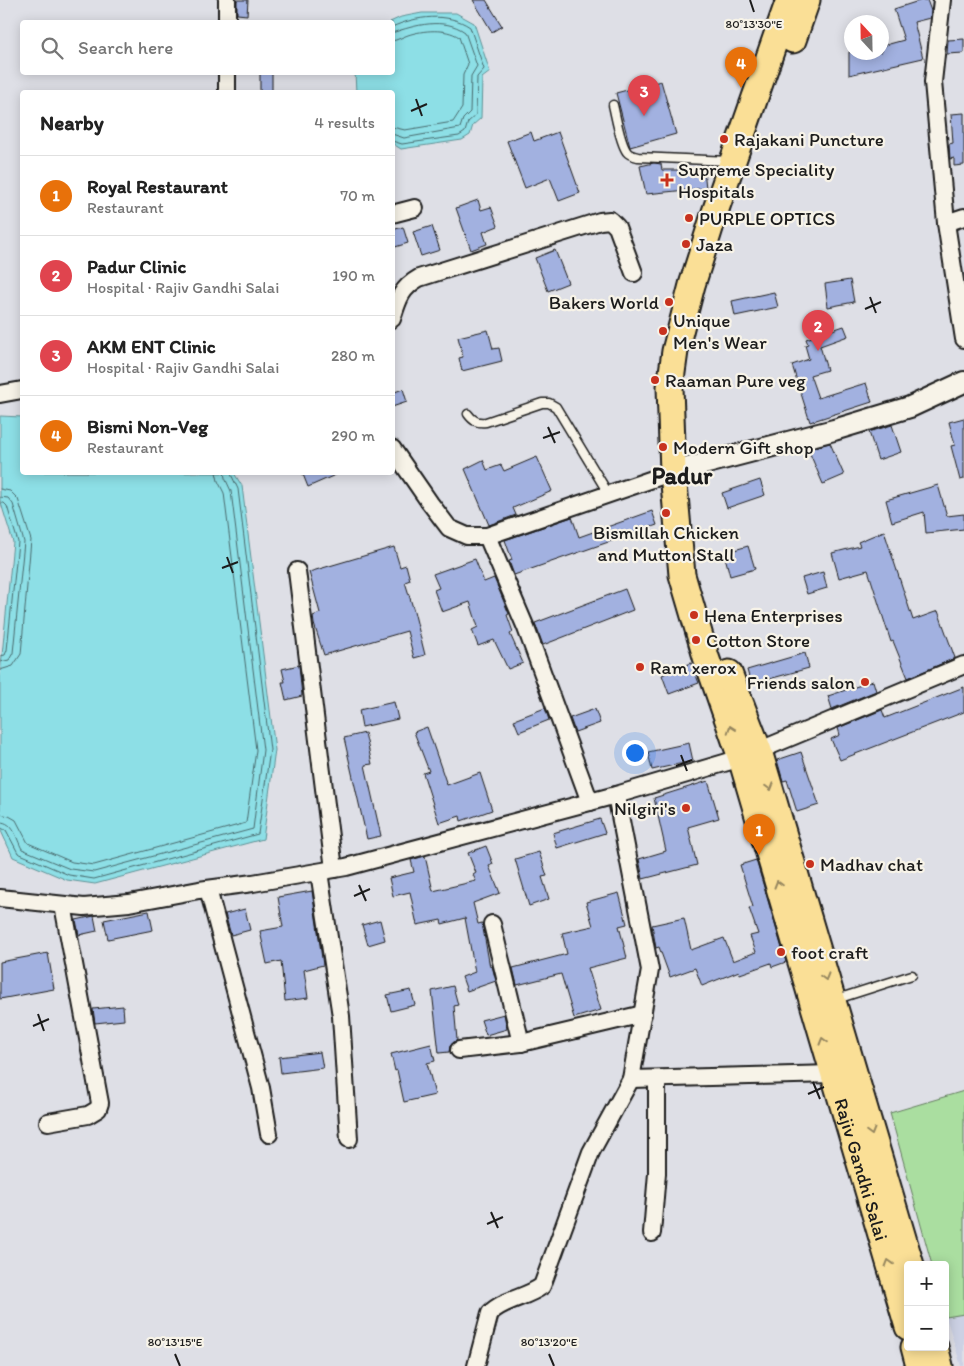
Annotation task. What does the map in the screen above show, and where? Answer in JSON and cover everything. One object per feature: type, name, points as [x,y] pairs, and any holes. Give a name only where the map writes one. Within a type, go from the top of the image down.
[{"type":"main road","name":"Rajiv Gandhi Salai","points":[[789,0],[715,212],[692,285],[675,351],[670,387],[680,470],[700,574],[750,755],[833,1074],[904,1314]]},
{"type":"main road","name":"Rajiv Gandhi Salai","points":[[680,470],[688,367],[713,266],[807,0]]},
{"type":"main road","name":"Rajiv Gandhi Salai","points":[[750,755],[833,1001],[909,1261]]},
{"type":"main road","points":[[915,1351],[919,1366]]},
{"type":"main road","points":[[936,1351],[940,1366]]},
{"type":"street","points":[[227,20],[228,0]]},
{"type":"street","points":[[948,0],[942,0],[933,82],[946,223],[964,339]]},
{"type":"street","points":[[227,75],[227,90]]},
{"type":"street","points":[[395,213],[415,208]]},
{"type":"street","points":[[946,223],[964,217]]},
{"type":"street","points":[[395,308],[398,298],[411,283],[420,278],[600,220],[610,220],[617,227],[634,273]]},
{"type":"street","points":[[395,452],[430,504],[449,528],[467,536],[487,536],[608,493],[680,470],[834,430],[910,407],[964,382]]},
{"type":"street","points":[[0,394],[20,390]]},
{"type":"street","points":[[487,536],[526,628],[590,802]]},
{"type":"street","points":[[297,572],[341,1016],[349,1139]]},
{"type":"street","points":[[0,898],[84,906],[129,903],[326,870],[616,795],[750,755],[964,664]]},
{"type":"street","points":[[476,1366],[490,1312],[496,1307],[534,1292],[542,1286],[591,1152],[631,1079],[650,970],[616,795]]},
{"type":"street","points":[[208,889],[261,1088],[269,1134]]},
{"type":"street","points":[[48,1122],[88,1115],[98,1109],[100,1103],[64,905]]},
{"type":"street","points":[[492,924],[521,1043]]},
{"type":"street","points":[[459,1050],[521,1043],[643,1014]]},
{"type":"street","points":[[631,1079],[833,1074]]},
{"type":"street","points":[[652,1233],[656,1173],[657,1079]]},
{"type":"lane","points":[[613,105],[624,146],[627,152],[632,155],[638,157],[733,162]]},
{"type":"lane","points":[[468,414],[478,423],[486,422],[542,403],[549,403],[556,407],[608,493]]},
{"type":"lane","points":[[833,1001],[912,975]]},
{"type":"shaded area","points":[[964,1314],[964,1366],[961,1366],[949,1327],[949,1316]]},
{"type":"green space","points":[[964,1091],[964,1314],[949,1316],[949,1261],[931,1261],[890,1113]]},
{"type":"water","points":[[422,13],[456,13],[474,23],[490,72],[482,78],[481,118],[473,125],[470,135],[462,140],[401,149],[395,145],[395,90],[356,90],[355,75],[395,75],[394,20]]},
{"type":"water","points":[[0,416],[20,417],[20,475],[235,475],[242,486],[275,750],[263,839],[95,884],[67,880],[13,857],[1,831],[0,816],[0,676],[13,542],[0,500]]},
{"type":"building","points":[[237,0],[248,0],[247,15],[237,14]]},
{"type":"building","points":[[473,0],[486,0],[502,26],[492,32]]},
{"type":"building","points":[[927,0],[931,11],[930,18],[914,22],[923,58],[849,75],[849,60],[889,60],[889,44],[904,40],[894,9]]},
{"type":"building","points":[[964,39],[964,53],[947,54],[948,40]]},
{"type":"building","points":[[260,75],[272,75],[272,90],[260,90]]},
{"type":"building","points":[[661,81],[676,134],[630,147],[616,93]]},
{"type":"building","points":[[964,113],[964,165],[954,166],[954,158],[950,159],[949,144],[953,143],[951,114]]},
{"type":"building","points":[[531,132],[534,141],[558,132],[580,193],[559,201],[550,178],[525,188],[507,141]]},
{"type":"building","points":[[654,163],[661,164],[662,170],[704,170],[706,188],[646,194],[640,166]]},
{"type":"building","points":[[478,200],[481,210],[491,207],[498,226],[483,232],[487,244],[471,250],[456,208]]},
{"type":"building","points":[[432,226],[440,250],[421,256],[413,232]]},
{"type":"building","points":[[403,227],[408,243],[395,247],[395,229]]},
{"type":"building","points":[[555,250],[568,283],[548,291],[535,258]]},
{"type":"building","points":[[850,280],[854,302],[828,307],[825,284]]},
{"type":"building","points":[[774,292],[778,307],[735,316],[732,301]]},
{"type":"building","points":[[844,326],[848,336],[820,346],[827,370],[810,375],[818,398],[866,383],[872,402],[810,422],[792,365],[809,359],[805,345],[808,344],[806,339]]},
{"type":"building","points":[[488,330],[493,349],[499,348],[502,361],[462,371],[459,358],[463,357],[458,337]]},
{"type":"building","points":[[403,389],[407,402],[395,406],[395,392]]},
{"type":"building","points":[[964,418],[964,479],[960,480],[951,446],[955,445],[949,422]]},
{"type":"building","points":[[892,425],[901,452],[878,460],[869,432]]},
{"type":"building","points":[[830,443],[844,475],[823,484],[808,449]]},
{"type":"building","points":[[537,457],[552,491],[513,508],[516,515],[489,525],[465,469],[483,460],[487,470],[501,465],[504,471]]},
{"type":"building","points":[[303,475],[335,475],[308,487]]},
{"type":"building","points":[[760,480],[765,495],[727,508],[722,493]]},
{"type":"building","points":[[938,485],[947,516],[964,514],[964,529],[926,533],[924,512],[892,522],[886,500]]},
{"type":"building","points":[[652,511],[657,525],[514,575],[509,561],[512,560],[505,540],[572,517],[579,537]]},
{"type":"building","points":[[884,531],[913,620],[938,611],[955,658],[908,678],[893,641],[891,642],[868,570],[839,578],[832,553],[860,546],[858,542]]},
{"type":"building","points":[[748,546],[755,569],[730,576],[724,553]]},
{"type":"building","points":[[394,547],[400,567],[406,565],[410,580],[405,582],[425,655],[414,658],[407,631],[324,655],[314,624],[313,616],[320,613],[309,572]]},
{"type":"building","points":[[475,559],[484,582],[494,578],[509,614],[507,615],[513,632],[510,634],[523,663],[508,669],[494,640],[478,646],[472,630],[478,627],[470,602],[442,612],[434,590],[439,588],[433,574]]},
{"type":"building","points":[[823,572],[827,588],[807,594],[802,578]]},
{"type":"building","points":[[625,589],[633,610],[543,645],[535,623]]},
{"type":"building","points":[[805,653],[809,668],[751,684],[747,670]]},
{"type":"building","points":[[691,663],[699,683],[669,694],[662,675]]},
{"type":"building","points":[[299,665],[302,696],[286,700],[282,682],[285,682],[282,669]]},
{"type":"building","points":[[873,681],[876,691],[832,709],[828,696]]},
{"type":"building","points":[[964,687],[964,712],[840,760],[831,739],[840,735],[838,728],[882,710],[885,718]]},
{"type":"building","points":[[394,702],[398,719],[362,727],[359,710]]},
{"type":"building","points":[[545,708],[549,720],[519,732],[514,720]]},
{"type":"building","points":[[595,709],[600,723],[575,732],[570,718]]},
{"type":"building","points":[[427,727],[447,785],[480,773],[492,810],[461,821],[460,816],[439,823],[423,773],[429,771],[414,732]]},
{"type":"building","points":[[365,733],[372,764],[365,765],[381,836],[367,839],[344,738]]},
{"type":"building","points":[[689,743],[693,761],[652,770],[648,752]]},
{"type":"building","points":[[801,752],[819,805],[797,812],[787,780],[783,781],[777,760]]},
{"type":"building","points":[[708,781],[719,818],[688,827],[697,865],[643,879],[639,859],[666,851],[654,798]]},
{"type":"building","points":[[600,819],[605,833],[557,848],[553,833]]},
{"type":"building","points":[[486,846],[493,864],[489,866],[500,893],[473,903],[478,924],[482,923],[490,967],[492,966],[496,981],[467,991],[462,977],[475,972],[465,918],[442,924],[441,920],[417,925],[410,892],[393,896],[389,878],[414,872],[411,860],[425,856],[433,891],[476,881],[473,875],[476,873],[468,853]]},
{"type":"building","points":[[539,852],[547,876],[542,877],[549,899],[529,906],[515,859]]},
{"type":"building","points":[[756,860],[786,962],[772,967],[771,963],[740,974],[739,971],[702,986],[695,968],[670,977],[659,947],[656,948],[652,925],[684,918],[691,950],[724,938],[733,961],[756,952],[750,936],[758,934],[749,908],[753,907],[740,865]]},
{"type":"building","points":[[312,891],[323,965],[304,970],[308,998],[285,1001],[281,961],[267,964],[260,931],[283,927],[278,897]]},
{"type":"building","points":[[619,893],[627,924],[619,926],[627,958],[588,968],[601,1010],[574,1018],[561,974],[517,985],[513,968],[567,954],[562,933],[593,926],[586,902]]},
{"type":"building","points":[[245,909],[250,930],[231,935],[225,914]]},
{"type":"building","points":[[149,911],[153,930],[108,939],[104,920]]},
{"type":"building","points":[[94,916],[97,931],[79,935],[76,920]]},
{"type":"building","points":[[380,920],[385,940],[368,945],[362,925]]},
{"type":"building","points":[[48,953],[54,989],[0,999],[0,962]]},
{"type":"building","points":[[453,986],[458,1005],[454,1006],[457,1040],[450,1046],[449,1052],[439,1053],[432,991]]},
{"type":"building","points":[[411,990],[415,1005],[391,1011],[387,995]]},
{"type":"building","points":[[123,1006],[124,1020],[95,1023],[93,1009]]},
{"type":"building","points":[[504,1014],[507,1029],[486,1035],[481,1020]]},
{"type":"building","points":[[431,1044],[435,1061],[427,1063],[435,1095],[404,1102],[397,1070],[395,1071],[391,1054]]},
{"type":"building","points":[[320,1052],[323,1068],[281,1073],[279,1057]]},
{"type":"place","name":"Bismi Non-Veg","points":[[741,88]]},
{"type":"place","name":"AKM ENT Clinic","points":[[644,116]]},
{"type":"place","name":"Rajakani Puncture","points":[[724,139]]},
{"type":"place","name":"Supreme Speciality Hospitals","points":[[667,180]]},
{"type":"place","name":"PURPLE OPTICS","points":[[689,218]]},
{"type":"place","name":"Jaza","points":[[686,244]]},
{"type":"place","name":"Bakers World","points":[[669,302]]},
{"type":"place","name":"Unique Men's Wear","points":[[663,331]]},
{"type":"place","name":"Padur Clinic","points":[[818,351]]},
{"type":"place","name":"Raaman Pure veg","points":[[655,380]]},
{"type":"place","name":"Modern Gift shop","points":[[663,447]]},
{"type":"place","name":"Bismillah Chicken and Mutton Stall","points":[[666,513]]},
{"type":"place","name":"Hena Enterprises","points":[[694,615]]},
{"type":"place","name":"Cotton Store","points":[[696,640]]},
{"type":"place","name":"Ram xerox","points":[[640,667]]},
{"type":"place","name":"Friends salon","points":[[865,682]]},
{"type":"place","name":"Nilgiri's","points":[[686,808]]},
{"type":"place","name":"Royal Restaurant","points":[[759,855]]},
{"type":"place","name":"Madhav chat","points":[[810,864]]},
{"type":"place","name":"foot craft","points":[[781,952]]},
{"type":"district","name":"Padur","points":[[682,476]]}]
